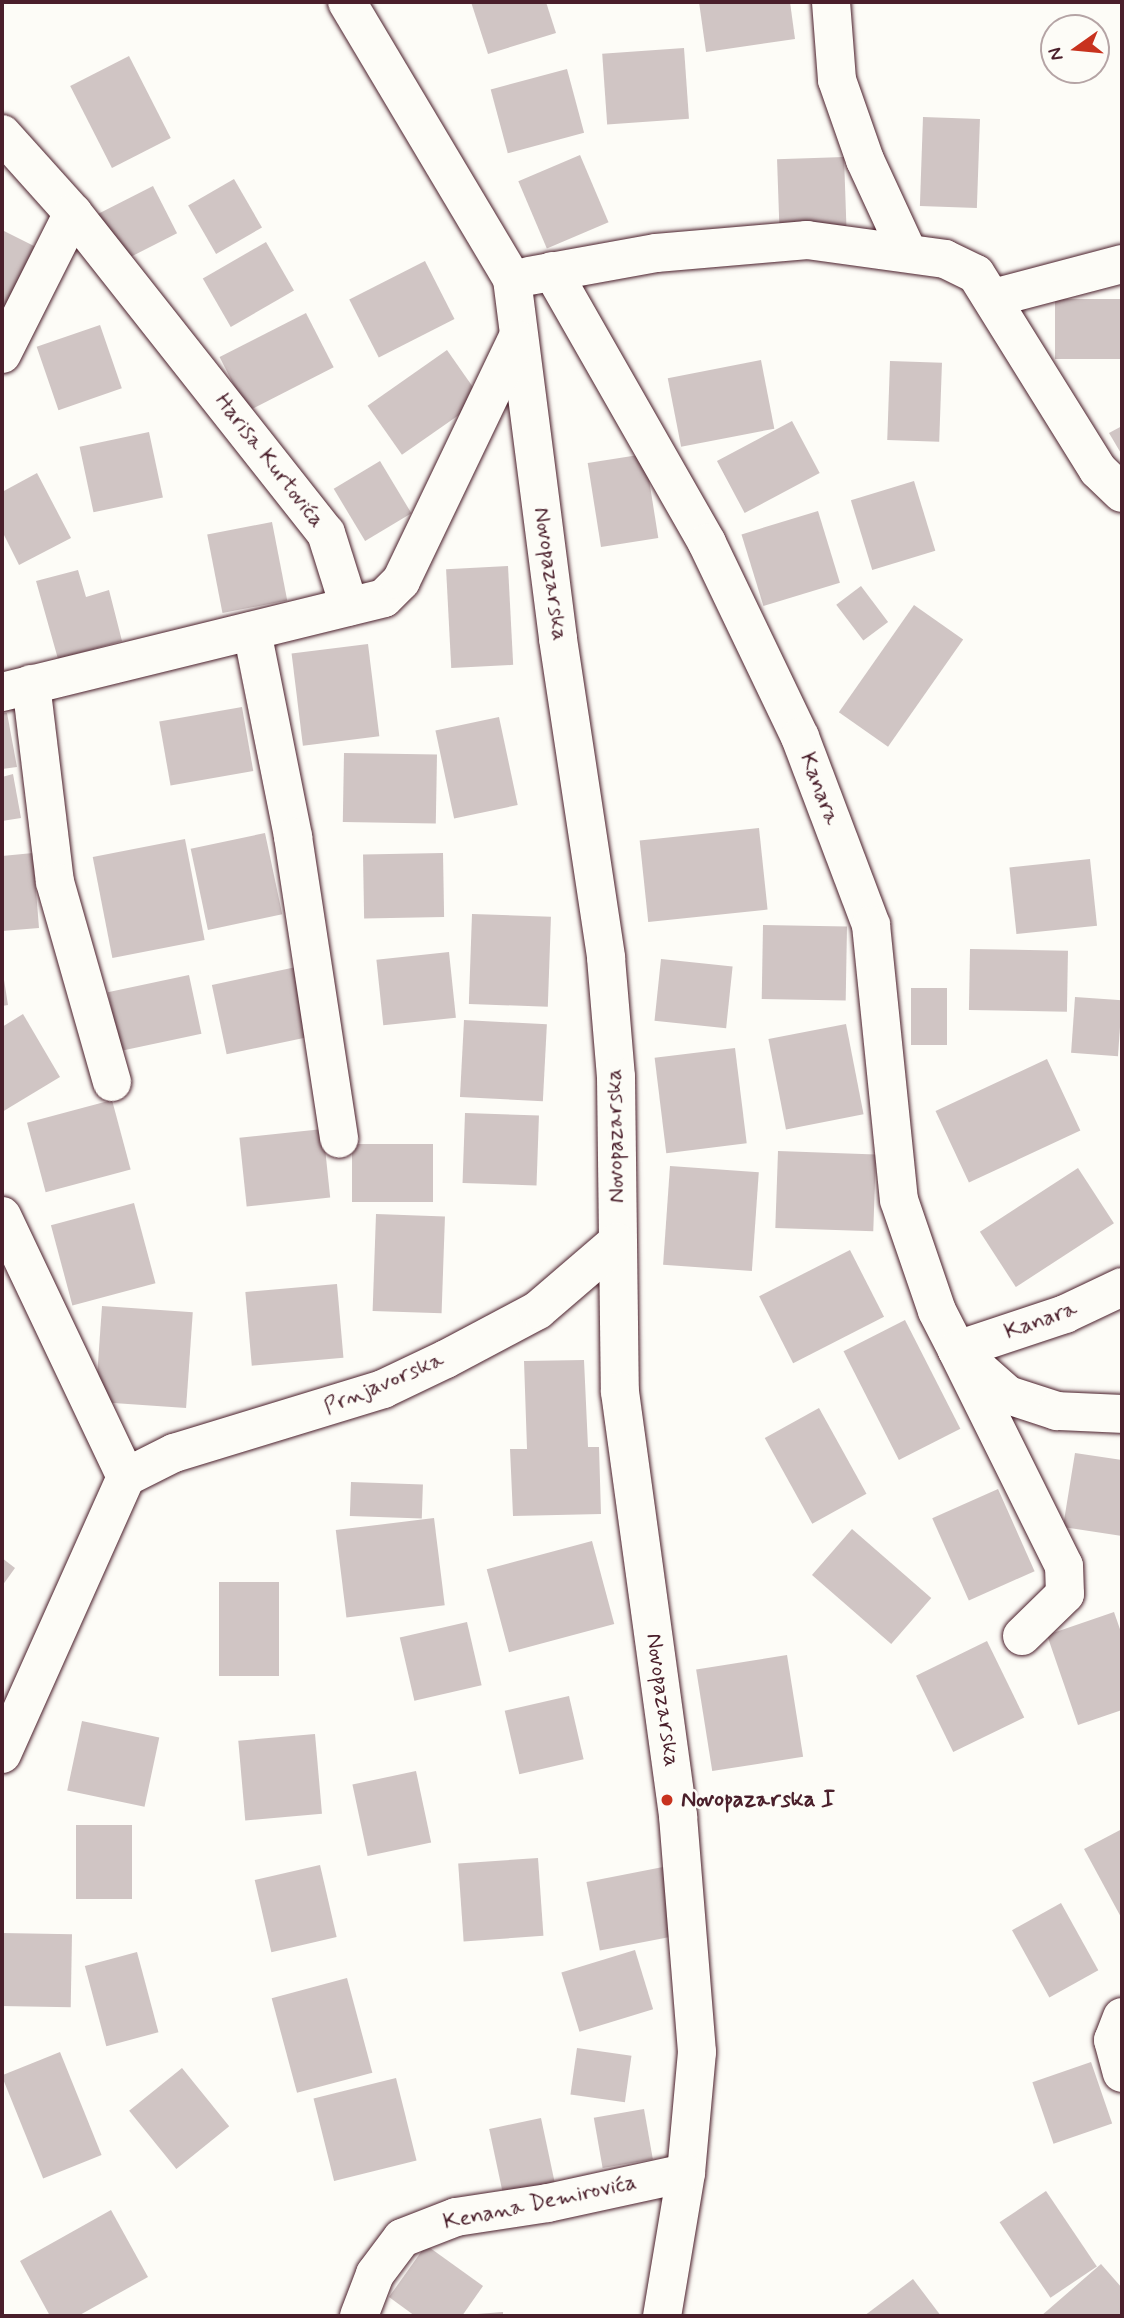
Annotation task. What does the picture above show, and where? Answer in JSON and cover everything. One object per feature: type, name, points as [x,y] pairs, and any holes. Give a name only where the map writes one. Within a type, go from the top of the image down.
[{"type":"street","name":"Novopazarska","points":[[347,2],[512,279],[517,339],[606,958],[616,1077],[620,1392],[678,1816],[697,2052],[686,2173],[662,2316]]},
{"type":"street","points":[[831,2],[837,80],[865,160],[907,251]]},
{"type":"street","name":"Harisa Kurtovića","points":[[2,134],[73,213],[326,533],[349,606]]},
{"type":"street","points":[[2,354],[73,213]]},
{"type":"street","points":[[512,279],[656,253],[807,240],[945,258],[976,274],[1098,470],[1122,493]]},
{"type":"street","points":[[993,298],[1122,264]]},
{"type":"street","name":"Kanara","points":[[552,271],[707,543],[800,737],[871,925],[900,1200],[937,1311],[957,1350],[1008,1395],[1057,1411],[1122,1414]]},
{"type":"street","points":[[112,1082],[55,883],[16,688],[384,598],[401,581],[517,339]]},
{"type":"street","points":[[252,632],[293,837],[339,1139]]},
{"type":"street","points":[[2,1216],[126,1477],[2,1755]]},
{"type":"street","name":"Prnjavorska","points":[[126,1477],[174,1453],[309,1415],[383,1389],[433,1365],[538,1310],[617,1241]]},
{"type":"street","name":"Kanara","points":[[957,1350],[1065,1314],[1122,1287]]},
{"type":"street","points":[[957,1350],[1064,1566],[1065,1594],[1022,1636]]},
{"type":"street","name":"Kenana Demirovića","points":[[359,2316],[375,2274],[402,2238],[456,2217],[548,2203],[686,2173]]},
{"type":"building","points":[[471,2],[546,2],[556,33],[488,54]]},
{"type":"building","points":[[699,2],[790,2],[795,39],[706,52]]},
{"type":"building","points":[[684,48],[689,119],[607,125],[602,54]]},
{"type":"building","points":[[129,56],[171,138],[112,168],[70,86]]},
{"type":"building","points":[[567,69],[584,133],[508,153],[491,89]]},
{"type":"building","points":[[923,117],[980,119],[977,208],[920,206]]},
{"type":"building","points":[[580,155],[609,222],[547,248],[518,181]]},
{"type":"building","points":[[844,157],[846,226],[779,228],[777,159]]},
{"type":"building","points":[[234,179],[262,227],[216,254],[188,206]]},
{"type":"building","points":[[153,186],[177,233],[121,262],[97,215]]},
{"type":"building","points":[[2,230],[38,248],[2,323]]},
{"type":"building","points":[[266,242],[294,290],[231,327],[203,278]]},
{"type":"building","points":[[425,261],[455,319],[379,358],[349,300]]},
{"type":"building","points":[[1055,299],[1122,299],[1122,359],[1055,359]]},
{"type":"building","points":[[306,313],[334,367],[247,411],[220,357]]},
{"type":"building","points":[[100,325],[122,388],[58,410],[37,347]]},
{"type":"building","points":[[447,350],[481,399],[402,455],[368,406]]},
{"type":"building","points":[[761,360],[774,429],[681,447],[668,378]]},
{"type":"building","points":[[890,361],[942,363],[939,442],[887,440]]},
{"type":"building","points":[[792,421],[820,473],[745,513],[717,461]]},
{"type":"building","points":[[1122,426],[1122,455],[1109,433]]},
{"type":"building","points":[[149,432],[163,498],[93,512],[80,447]]},
{"type":"building","points":[[645,454],[658,538],[601,547],[588,463]]},
{"type":"building","points":[[380,461],[411,513],[365,541],[334,489]]},
{"type":"building","points":[[37,473],[71,538],[19,565],[2,531],[2,492]]},
{"type":"building","points":[[914,481],[935,551],[872,570],[851,500]]},
{"type":"building","points":[[818,511],[840,583],[763,606],[741,534]]},
{"type":"building","points":[[272,522],[287,601],[222,613],[207,535]]},
{"type":"building","points":[[508,566],[513,665],[451,668],[446,569]]},
{"type":"building","points":[[78,570],[86,597],[109,590],[122,641],[58,659],[36,581]]},
{"type":"building","points":[[861,586],[888,622],[863,641],[836,605]]},
{"type":"building","points":[[914,605],[963,639],[888,747],[839,712]]},
{"type":"building","points":[[368,644],[379,736],[303,746],[292,653]]},
{"type":"building","points":[[242,707],[253,771],[171,786],[159,722]]},
{"type":"building","points":[[2,713],[7,713],[17,767],[2,769]]},
{"type":"building","points":[[499,717],[518,805],[454,819],[435,731]]},
{"type":"building","points":[[344,753],[437,755],[436,824],[343,822]]},
{"type":"building","points":[[13,774],[21,818],[2,821],[2,777]]},
{"type":"building","points":[[759,828],[768,910],[648,922],[640,841]]},
{"type":"building","points":[[265,833],[282,914],[208,930],[191,849]]},
{"type":"building","points":[[185,839],[205,940],[112,958],[93,857]]},
{"type":"building","points":[[33,853],[39,928],[2,931],[2,856]]},
{"type":"building","points":[[443,853],[444,917],[364,918],[363,854]]},
{"type":"building","points":[[1090,859],[1097,926],[1016,934],[1009,867]]},
{"type":"building","points":[[472,914],[551,917],[548,1007],[469,1004]]},
{"type":"building","points":[[763,925],[847,926],[846,1000],[762,999]]},
{"type":"building","points":[[970,949],[1068,951],[1067,1012],[969,1010]]},
{"type":"building","points":[[449,952],[456,1018],[383,1025],[376,960]]},
{"type":"building","points":[[661,959],[733,967],[726,1028],[655,1021]]},
{"type":"building","points":[[2,967],[8,1005],[2,1006]]},
{"type":"building","points":[[296,967],[311,1036],[227,1054],[212,985]]},
{"type":"building","points":[[189,975],[201,1034],[120,1051],[108,992]]},
{"type":"building","points":[[911,988],[947,988],[947,1045],[911,1045]]},
{"type":"building","points":[[1075,997],[1122,1000],[1118,1056],[1071,1053]]},
{"type":"building","points":[[23,1014],[60,1077],[2,1112],[2,1027]]},
{"type":"building","points":[[464,1020],[547,1024],[543,1101],[460,1097]]},
{"type":"building","points":[[846,1024],[864,1114],[786,1129],[768,1039]]},
{"type":"building","points":[[735,1048],[747,1143],[666,1153],[655,1058]]},
{"type":"building","points":[[1047,1059],[1080,1131],[969,1183],[936,1111]]},
{"type":"building","points":[[112,1100],[131,1170],[46,1192],[27,1123]]},
{"type":"building","points":[[465,1113],[539,1116],[537,1186],[463,1183]]},
{"type":"building","points":[[323,1129],[330,1198],[247,1206],[239,1138]]},
{"type":"building","points":[[352,1144],[433,1144],[433,1202],[352,1202]]},
{"type":"building","points":[[778,1151],[876,1154],[873,1231],[775,1228]]},
{"type":"building","points":[[670,1166],[759,1172],[752,1271],[663,1265]]},
{"type":"building","points":[[1078,1168],[1114,1223],[1016,1287],[980,1232]]},
{"type":"building","points":[[134,1203],[155,1283],[72,1305],[51,1225]]},
{"type":"building","points":[[376,1214],[445,1216],[442,1313],[373,1311]]},
{"type":"building","points":[[850,1250],[884,1317],[793,1363],[759,1296]]},
{"type":"building","points":[[337,1284],[343,1358],[252,1366],[245,1292]]},
{"type":"building","points":[[102,1306],[193,1312],[186,1408],[95,1402]]},
{"type":"building","points":[[905,1320],[960,1429],[899,1460],[844,1351]]},
{"type":"building","points":[[584,1360],[588,1447],[599,1447],[601,1514],[513,1516],[510,1449],[527,1449],[524,1361]]},
{"type":"building","points":[[819,1408],[867,1494],[812,1524],[765,1438]]},
{"type":"building","points":[[1075,1453],[1122,1460],[1122,1536],[1063,1527]]},
{"type":"building","points":[[351,1482],[423,1485],[422,1518],[350,1516]]},
{"type":"building","points":[[998,1489],[1035,1571],[969,1601],[932,1518]]},
{"type":"building","points":[[434,1518],[445,1605],[346,1617],[336,1530]]},
{"type":"building","points":[[852,1529],[931,1598],[891,1644],[812,1575]]},
{"type":"building","points":[[592,1541],[614,1624],[509,1652],[487,1569]]},
{"type":"building","points":[[2,1558],[15,1568],[2,1586]]},
{"type":"building","points":[[219,1582],[279,1582],[279,1676],[219,1676]]},
{"type":"building","points":[[1114,1612],[1122,1635],[1122,1710],[1078,1725],[1047,1635]]},
{"type":"building","points":[[467,1622],[482,1685],[414,1701],[400,1638]]},
{"type":"building","points":[[987,1641],[1024,1717],[953,1752],[916,1676]]},
{"type":"building","points":[[787,1655],[803,1757],[712,1771],[696,1669]]},
{"type":"building","points":[[569,1696],[584,1759],[519,1774],[505,1711]]},
{"type":"building","points":[[82,1721],[159,1737],[145,1807],[67,1790]]},
{"type":"building","points":[[315,1734],[322,1814],[245,1820],[238,1741]]},
{"type":"building","points":[[416,1771],[431,1842],[368,1856],[352,1785]]},
{"type":"building","points":[[76,1825],[132,1825],[132,1899],[76,1899]]},
{"type":"building","points":[[1122,1829],[1122,1919],[1084,1849]]},
{"type":"building","points":[[538,1858],[543,1936],[464,1941],[458,1864]]},
{"type":"building","points":[[320,1865],[337,1937],[271,1952],[255,1880]]},
{"type":"building","points":[[663,1867],[676,1936],[600,1951],[586,1882]]},
{"type":"building","points":[[1061,1903],[1098,1970],[1049,1997],[1012,1930]]},
{"type":"building","points":[[2,1933],[72,1934],[71,2007],[2,2006]]},
{"type":"building","points":[[635,1950],[653,2009],[579,2032],[561,1973]]},
{"type":"building","points":[[137,1952],[158,2032],[106,2046],[85,1966]]},
{"type":"building","points":[[347,1978],[372,2073],[297,2093],[272,1998]]},
{"type":"building","points":[[577,2048],[631,2056],[625,2102],[570,2095]]},
{"type":"building","points":[[60,2052],[102,2155],[43,2179],[2,2075]]},
{"type":"building","points":[[1091,2062],[1112,2123],[1054,2144],[1032,2082]]},
{"type":"building","points":[[182,2068],[229,2126],[176,2169],[129,2111]]},
{"type":"building","points":[[396,2078],[417,2160],[334,2181],[314,2099]]},
{"type":"building","points":[[644,2109],[653,2159],[603,2168],[594,2118]]},
{"type":"building","points":[[541,2118],[555,2185],[503,2196],[489,2129]]},
{"type":"building","points":[[1046,2191],[1097,2266],[1050,2298],[1000,2222]]},
{"type":"building","points":[[111,2210],[148,2277],[78,2316],[50,2316],[20,2261]]},
{"type":"building","points":[[426,2245],[483,2286],[462,2316],[415,2316],[389,2297]]},
{"type":"building","points":[[1101,2264],[1122,2288],[1122,2316],[1041,2316]]},
{"type":"building","points":[[913,2279],[941,2316],[864,2316]]},
{"type":"building","points":[[503,2312],[503,2316],[477,2316],[477,2314]]},
{"type":"place","name":"Novopazarska I","points":[[667,1800]]}]
